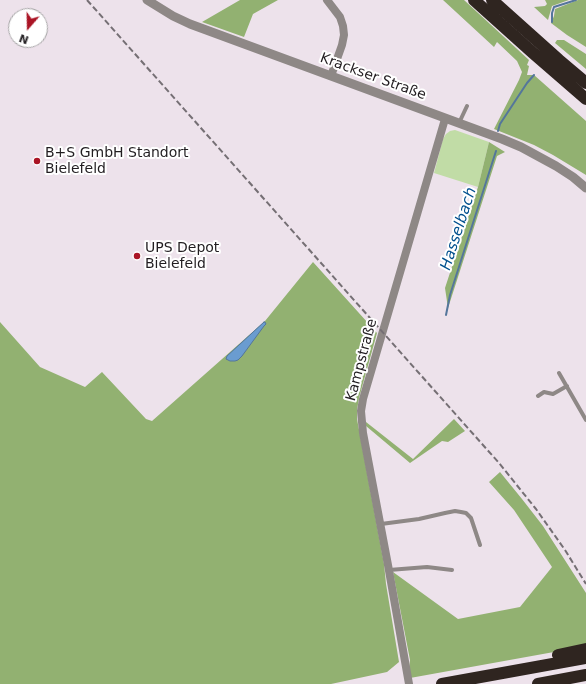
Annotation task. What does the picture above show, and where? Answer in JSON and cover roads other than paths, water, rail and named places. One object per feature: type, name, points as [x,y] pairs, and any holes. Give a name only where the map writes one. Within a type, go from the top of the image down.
[{"type":"highway","points":[[474,0],[586,99]]},
{"type":"highway","points":[[492,0],[586,83]]},
{"type":"highway","points":[[514,670],[540,658],[586,649]]},
{"type":"highway","points":[[442,684],[586,658]]},
{"type":"highway","points":[[538,684],[586,676]]},
{"type":"street","name":"Krackser Straße","points":[[147,0],[173,16],[190,24],[521,147],[556,166],[586,188]]},
{"type":"street","points":[[327,0],[340,17],[344,35],[331,76]]},
{"type":"street","name":"Kampstraße","points":[[409,684],[381,524],[363,433],[361,411],[363,399],[445,119]]},
{"type":"lane","points":[[459,124],[467,106]]},
{"type":"lane","points":[[559,373],[586,420]]},
{"type":"lane","points":[[538,396],[544,392],[552,394],[567,386]]},
{"type":"lane","points":[[381,524],[419,519],[455,511],[466,513],[471,518],[480,545]]},
{"type":"lane","points":[[389,570],[427,567],[452,570]]},
{"type":"water","points":[[264,322],[266,324],[238,360],[230,361],[226,359],[227,356]]},
{"type":"waterway","points":[[552,22],[554,7],[576,0]]},
{"type":"waterway","points":[[498,131],[500,124],[534,75]]},
{"type":"waterway","name":"Hasselbach","points":[[446,315],[450,295],[496,151]]},
{"type":"railway","points":[[87,0],[499,463],[536,509],[565,550],[586,584]]},
{"type":"place","name":"B+S GmbH Standort Bielefeld","points":[[37,161]]},
{"type":"place","name":"UPS Depot Bielefeld","points":[[137,256]]}]
